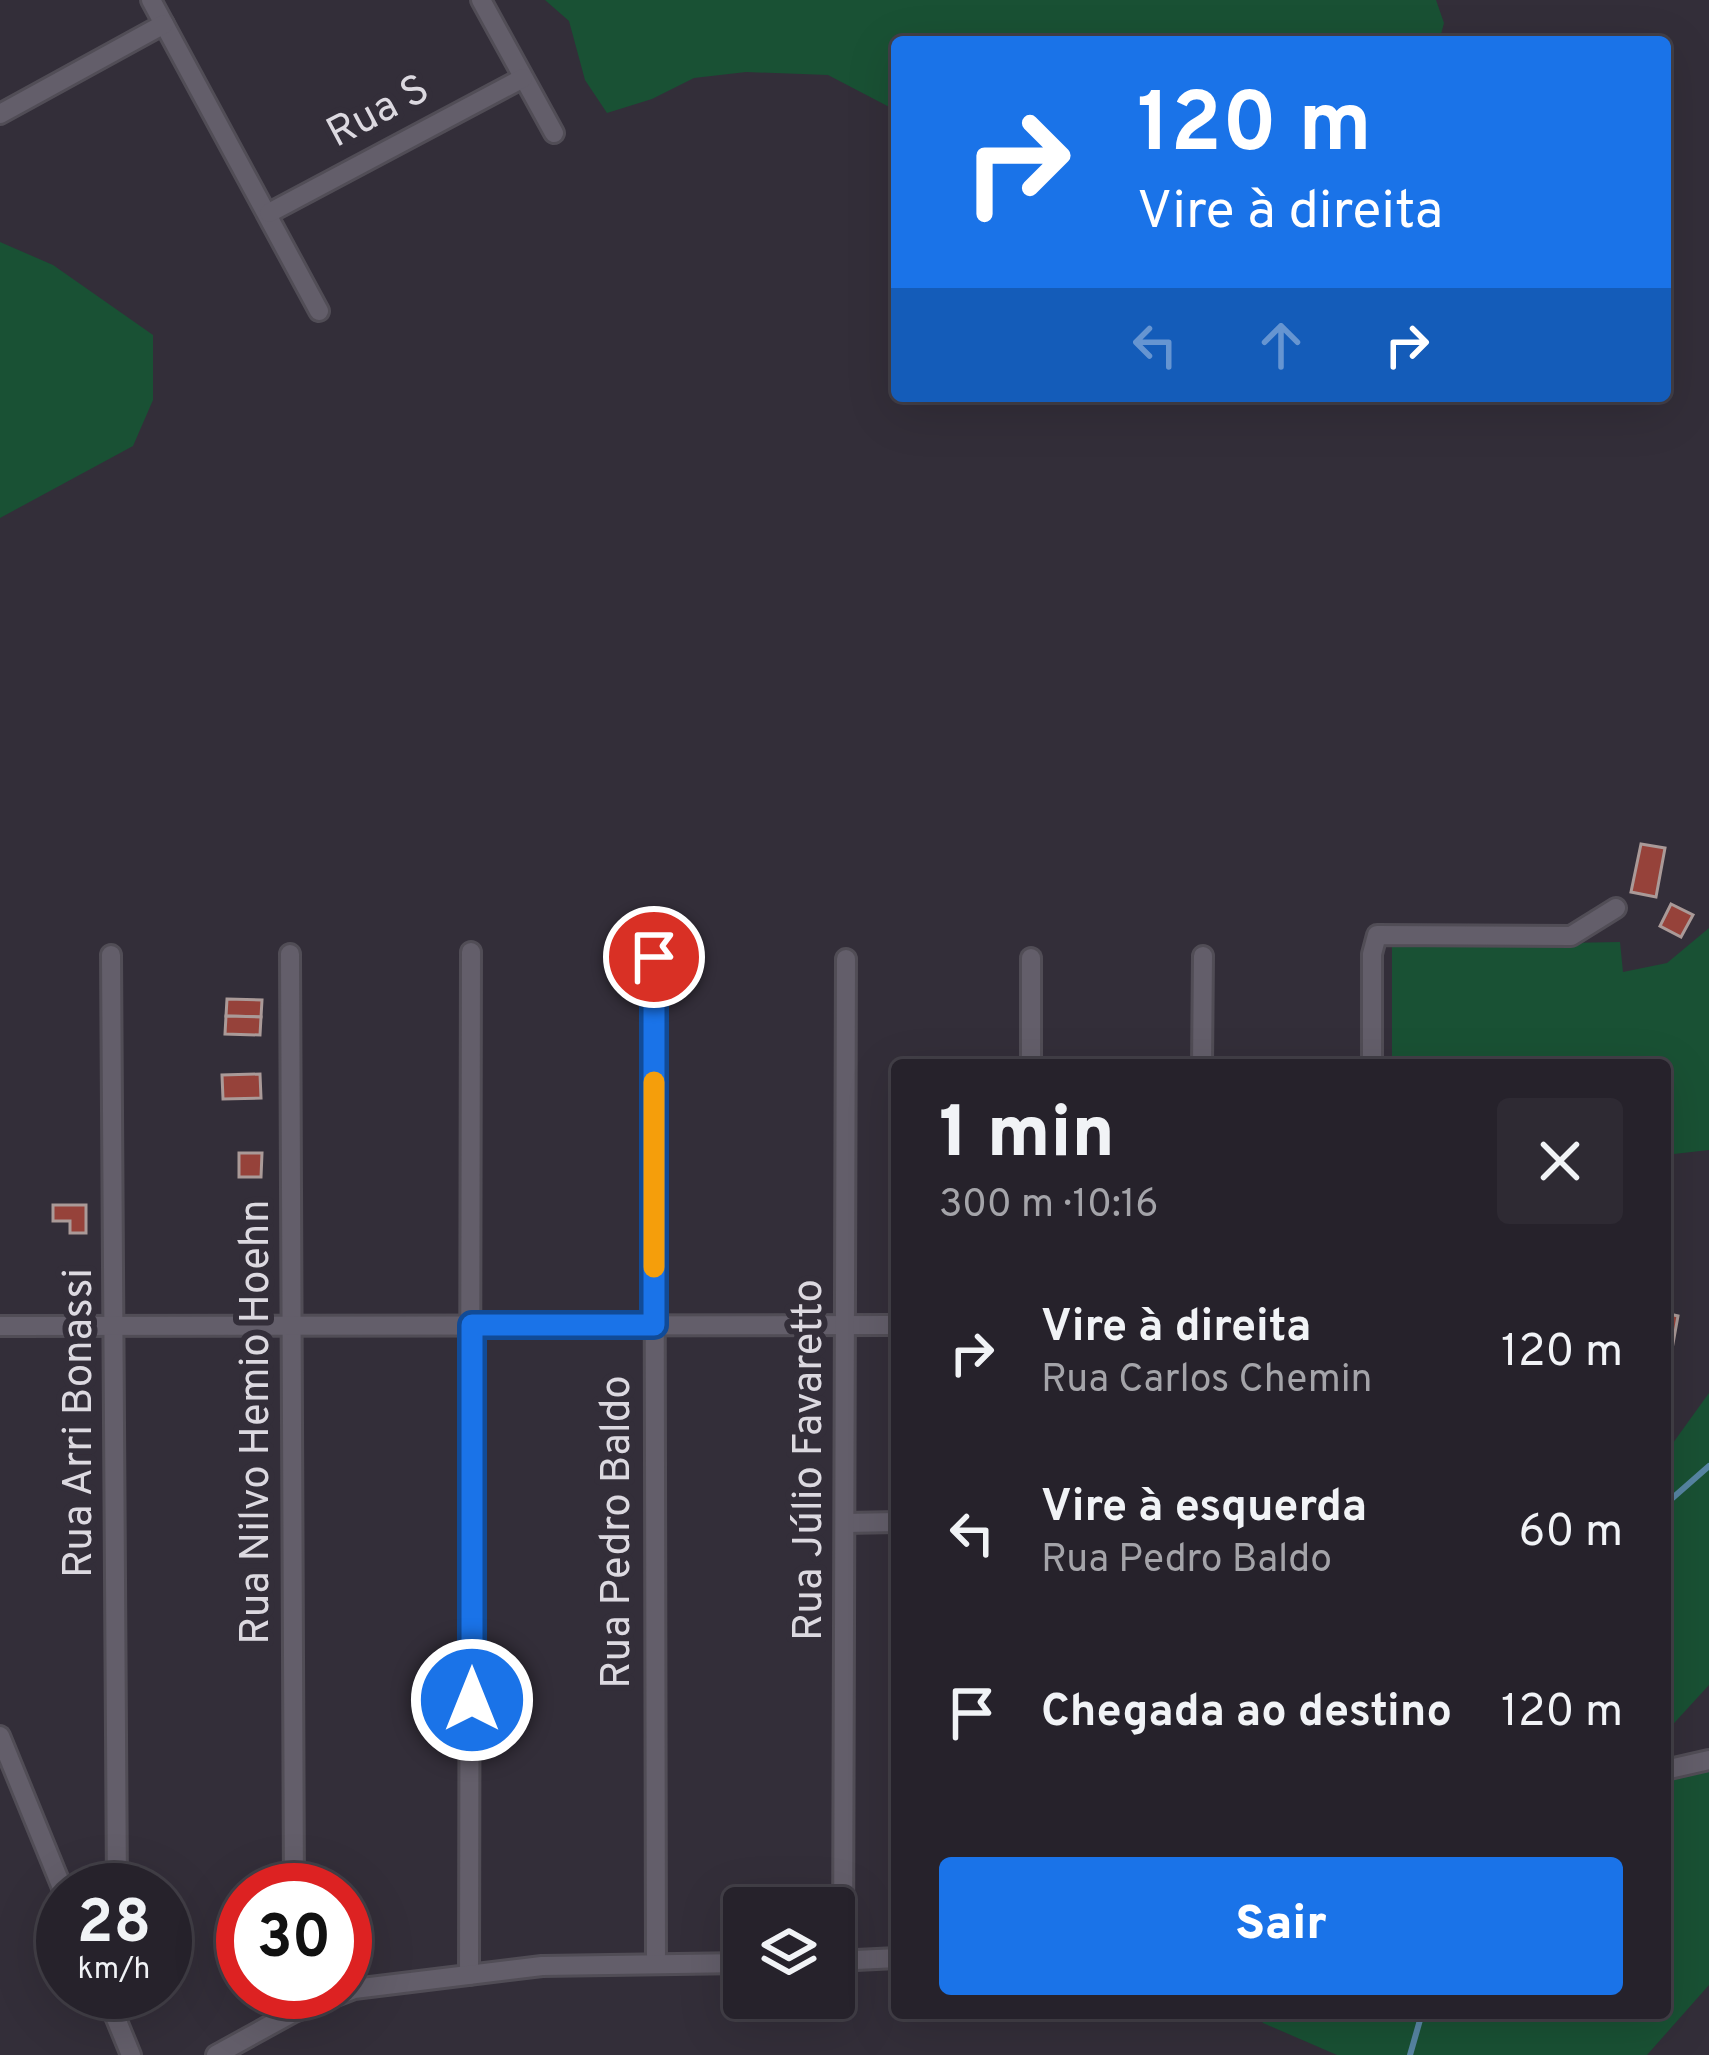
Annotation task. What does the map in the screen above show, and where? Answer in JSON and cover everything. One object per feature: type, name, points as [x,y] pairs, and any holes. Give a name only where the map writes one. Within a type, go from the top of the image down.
[{"type":"street","points":[[151,0],[319,311]]},
{"type":"street","points":[[482,0],[554,134]]},
{"type":"street","points":[[0,114],[164,24]]},
{"type":"street","name":"Rua S","points":[[269,212],[523,78]]},
{"type":"street","points":[[1372,1059],[1372,954],[1377,935],[1571,936],[1616,908]]},
{"type":"street","points":[[469,1975],[471,952]]},
{"type":"street","name":"Rua Nilvo Hemio Hoehn","points":[[290,954],[294,1863]]},
{"type":"street","name":"Rua Arri Bonassi","points":[[112,955],[117,1863]]},
{"type":"street","points":[[1202,1059],[1203,956]]},
{"type":"street","name":"Rua Pedro Baldo","points":[[654,957],[656,1964]]},
{"type":"street","name":"Rua Júlio Favaretto","points":[[839,1887],[846,1523],[846,958]]},
{"type":"street","points":[[1031,958],[1031,1059]]},
{"type":"street","points":[[0,1326],[891,1325]]},
{"type":"street","points":[[846,1523],[891,1522]]},
{"type":"street","points":[[0,1736],[52,1863]]},
{"type":"street","points":[[1671,1769],[1709,1760]]},
{"type":"street","points":[[855,1960],[891,1958]]},
{"type":"street","points":[[372,1988],[542,1966],[723,1963]]},
{"type":"street","points":[[216,2055],[269,2019]]},
{"type":"street","points":[[117,2020],[131,2055]]},
{"type":"green space","points":[[545,0],[1436,0],[1444,23],[1441,36],[891,36],[891,108],[828,75],[746,72],[694,78],[652,99],[607,113],[585,80],[569,21]]},
{"type":"green space","points":[[0,242],[53,265],[153,335],[153,400],[133,446],[0,518]]},
{"type":"green space","points":[[1709,928],[1709,1150],[1671,1154],[1671,1059],[1392,1059],[1392,946],[1620,942],[1623,972],[1667,963]]},
{"type":"green space","points":[[1709,1393],[1709,1685],[1671,1726],[1671,1446]]},
{"type":"green space","points":[[1709,1760],[1709,1985],[1647,2055],[1337,2055],[1263,2023],[1261,2019],[1671,2019],[1671,1763]]},
{"type":"building","points":[[1641,844],[1665,848],[1656,897],[1631,892]]},
{"type":"building","points":[[1671,904],[1693,915],[1681,937],[1660,926]]},
{"type":"building","points":[[227,999],[262,1000],[261,1017],[226,1016]]},
{"type":"building","points":[[226,1016],[261,1017],[260,1035],[225,1034]]},
{"type":"building","points":[[260,1074],[261,1098],[223,1099],[222,1075]]},
{"type":"building","points":[[239,1153],[262,1153],[261,1177],[239,1177]]},
{"type":"building","points":[[53,1205],[86,1205],[86,1233],[70,1233],[70,1221],[53,1221]]},
{"type":"building","points":[[1671,1314],[1678,1316],[1671,1355]]},
{"type":"waterway","points":[[1671,1499],[1709,1466]]},
{"type":"waterway","points":[[1410,2055],[1420,2019]]},
{"type":"slow traffic","points":[[654,1082],[654,1267]]},
{"type":"route","points":[[472,1700],[472,1325],[654,1325],[654,957]]}]
